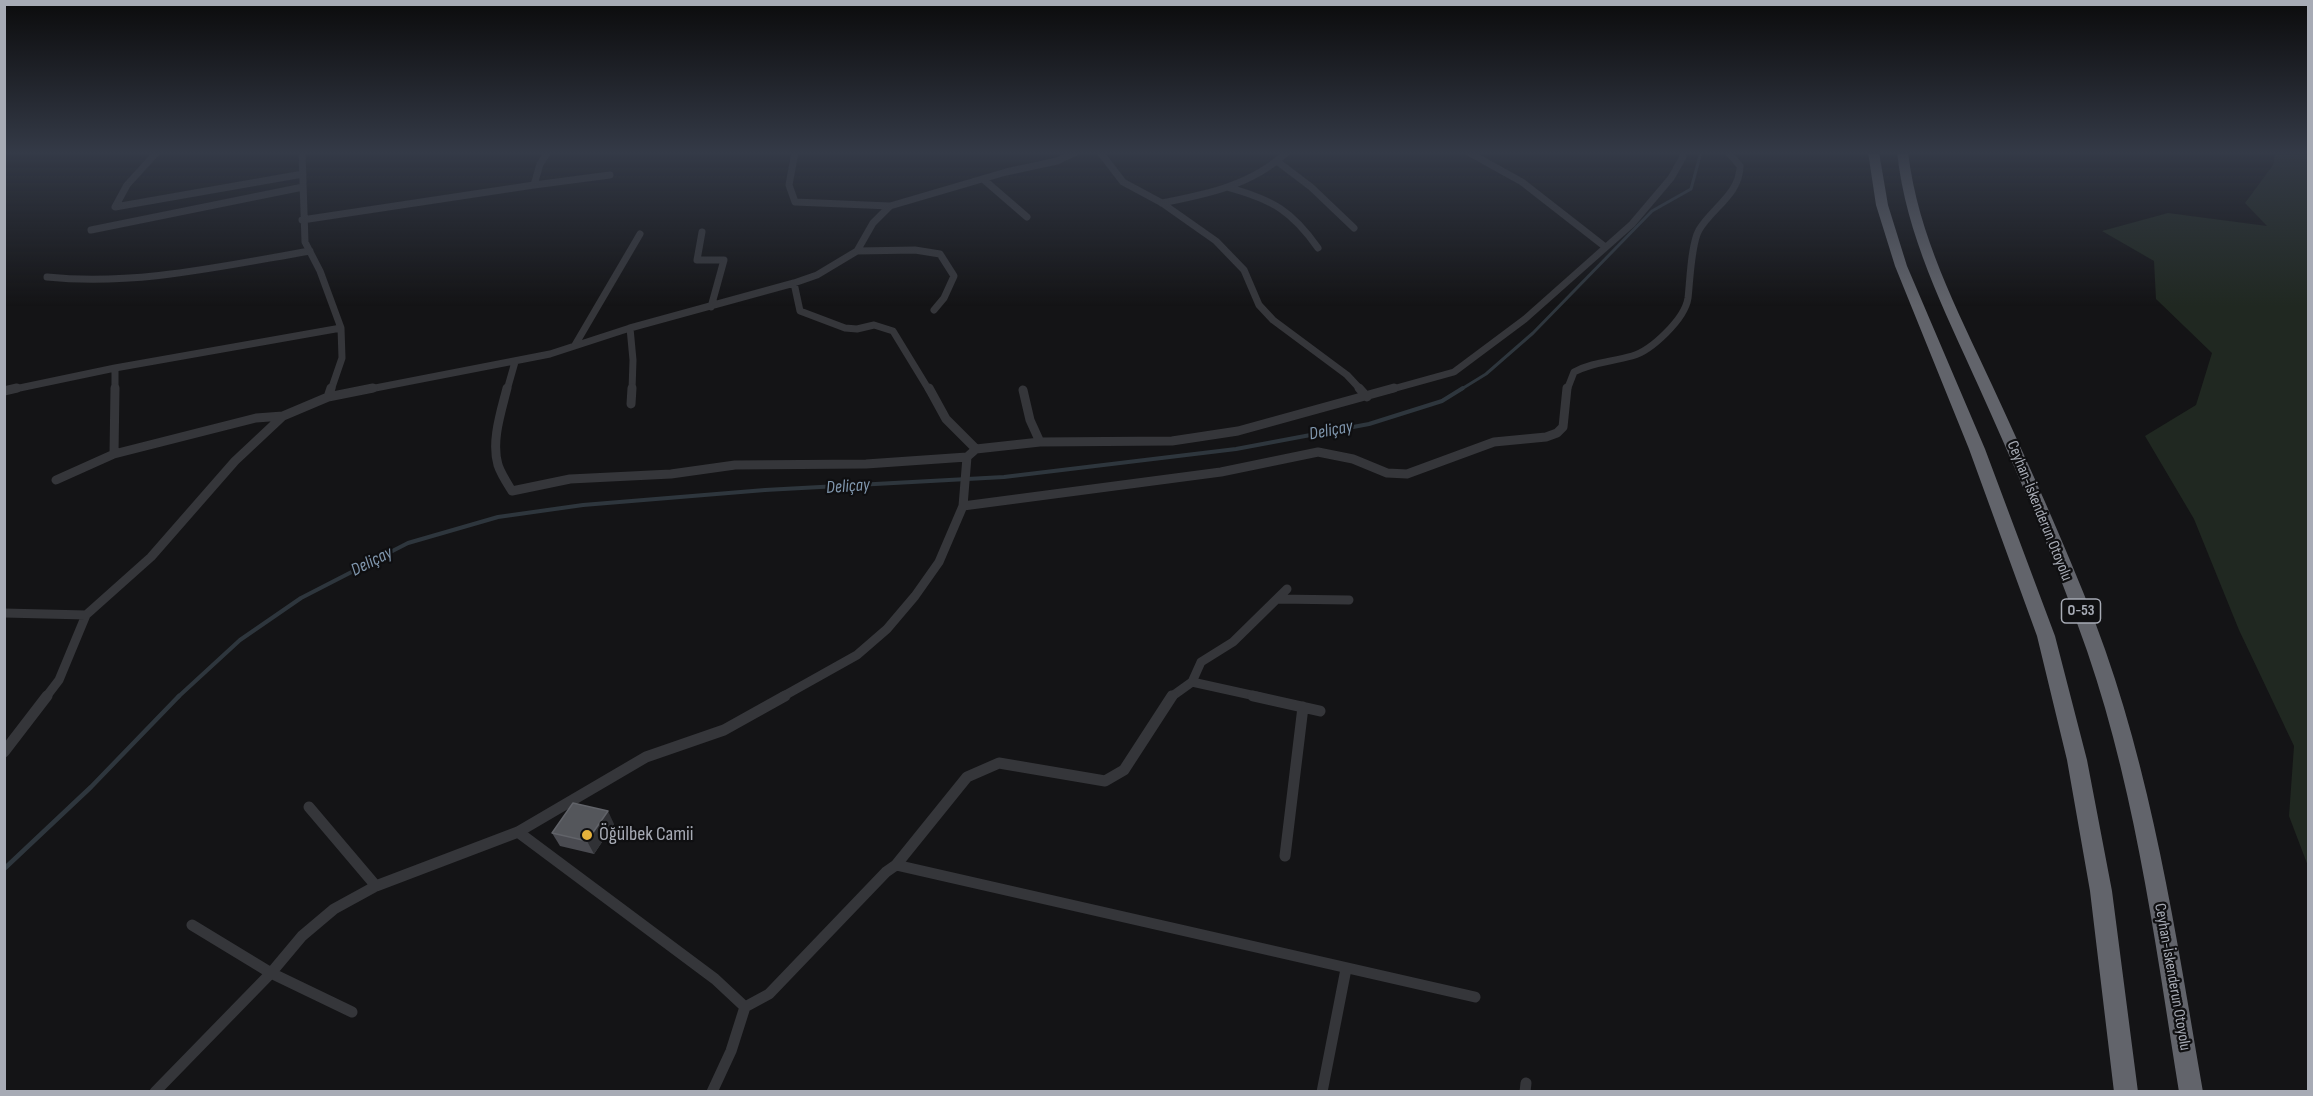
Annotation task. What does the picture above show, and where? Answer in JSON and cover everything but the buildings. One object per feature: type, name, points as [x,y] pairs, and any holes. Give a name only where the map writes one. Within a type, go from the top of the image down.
[{"type":"highway","name":"O-53","points":[[1882,203],[1901,266],[1977,449],[2046,636],[2078,760],[2102,891],[2126,1092]]},
{"type":"highway","name":"Ceyhan-İskenderun Otoyolu","points":[[1911,203],[1934,270],[2016,454],[2094,645],[2131,773],[2161,908],[2191,1092]]},
{"type":"street","points":[[117,203],[115,207],[137,203]]},
{"type":"street","points":[[91,230],[223,203]]},
{"type":"street","points":[[303,203],[305,242],[337,312],[341,328],[342,358],[328,397]]},
{"type":"street","points":[[302,220],[401,203]]},
{"type":"street","points":[[822,203],[890,206],[900,203]]},
{"type":"street","points":[[1011,203],[1027,217]]},
{"type":"street","points":[[1162,203],[1216,241],[1244,270],[1259,305],[1273,320],[1347,375],[1367,397]]},
{"type":"street","points":[[1278,203],[1302,224],[1318,248]]},
{"type":"street","points":[[1328,203],[1354,228]]},
{"type":"street","points":[[1548,203],[1604,246]]},
{"type":"street","points":[[794,283],[800,311],[845,328],[857,329],[874,325],[893,331],[904,345],[946,419],[976,448],[1040,442],[1172,441],[1238,431],[1454,372],[1525,319],[1604,246],[1632,224],[1650,203]]},
{"type":"street","points":[[964,500],[1221,472],[1318,452],[1353,459],[1387,474],[1407,474],[1494,442],[1546,437],[1557,433],[1563,426],[1568,384],[1574,372],[1591,363],[1634,356],[1662,337],[1679,318],[1687,303],[1697,233],[1709,215],[1722,203]]},
{"type":"street","points":[[56,480],[114,454],[256,418],[283,416],[328,397],[515,362],[794,283],[817,275],[857,251],[873,223],[890,206]]},
{"type":"street","points":[[702,232],[697,260],[724,260],[722,278],[711,307]]},
{"type":"street","points":[[575,345],[640,234]]},
{"type":"street","points":[[857,251],[915,250],[940,254],[954,276],[944,298],[934,310]]},
{"type":"street","points":[[47,277],[88,281],[148,278],[310,251]]},
{"type":"street","points":[[4,391],[115,368],[341,328]]},
{"type":"street","points":[[630,328],[633,360],[631,404]]},
{"type":"street","points":[[515,362],[499,421],[496,448],[498,465],[512,491],[570,479],[671,474],[735,465],[967,461]]},
{"type":"street","points":[[114,454],[115,368]]},
{"type":"street","points":[[1023,390],[1030,420],[1040,442]]},
{"type":"street","points":[[4,752],[20,735],[59,680],[86,615],[151,557],[235,462],[283,416]]},
{"type":"street","points":[[154,1092],[271,973],[302,936],[334,909],[376,886],[518,832],[646,757],[724,730],[857,655],[887,629],[915,596],[939,562],[964,500],[967,461],[976,448]]},
{"type":"street","points":[[712,1092],[731,1050],[745,1007],[769,994],[886,872],[896,866],[967,777],[999,763],[1105,781],[1124,770],[1172,696],[1192,682],[1201,662],[1233,642],[1287,589]]},
{"type":"street","points":[[1277,599],[1349,600]]},
{"type":"street","points":[[4,613],[86,615]]},
{"type":"street","points":[[1192,682],[1320,711]]},
{"type":"street","points":[[1285,856],[1303,707]]},
{"type":"street","points":[[309,807],[376,886]]},
{"type":"street","points":[[518,832],[715,979],[745,1007]]},
{"type":"street","points":[[896,866],[1474,997]]},
{"type":"street","points":[[192,925],[271,973],[352,1012]]},
{"type":"street","points":[[1322,1092],[1346,969]]},
{"type":"shaded area","points":[[2245,203],[2308,203],[2308,866],[2289,816],[2294,746],[2239,630],[2194,519],[2145,436],[2196,405],[2212,353],[2156,299],[2154,261],[2102,231],[2168,213],[2267,226]]},
{"type":"waterway","name":"Deliçay","points":[[1460,390],[1486,374],[1533,333],[1652,211],[1666,203]]},
{"type":"waterway","name":"Deliçay","points":[[178,697],[240,640],[301,598],[408,543],[498,517],[583,505],[765,490],[1004,477],[1236,449],[1369,424],[1442,401],[1463,388]]},
{"type":"waterway","name":"Deliçay","points":[[4,869],[91,787],[178,697]]},
{"type":"place","name":"Öğülbek Camii","points":[[587,835]]}]
